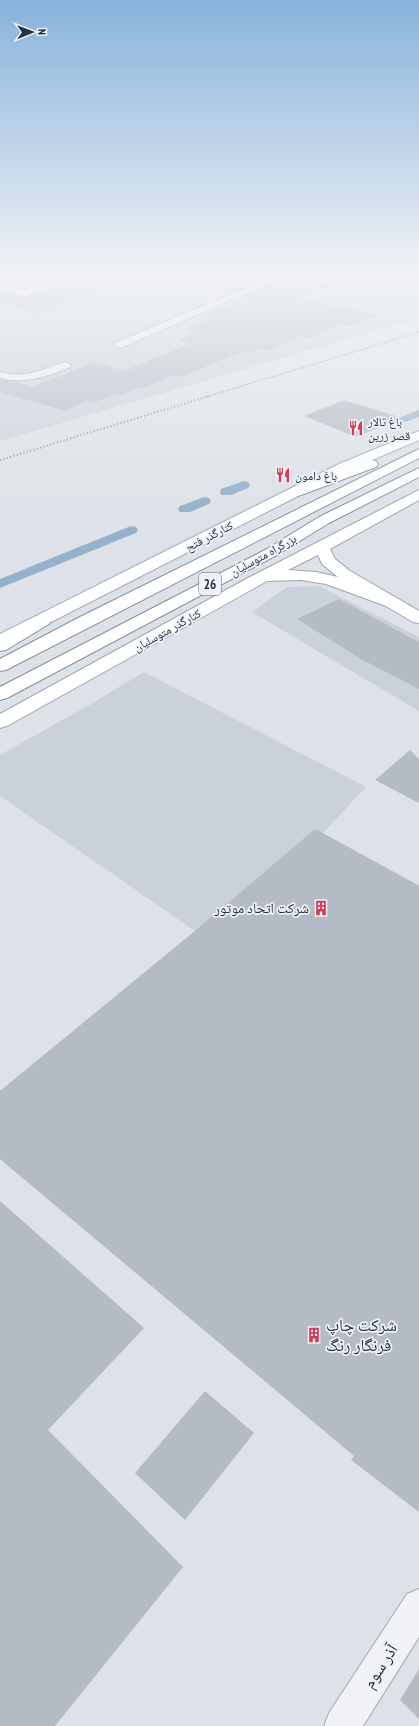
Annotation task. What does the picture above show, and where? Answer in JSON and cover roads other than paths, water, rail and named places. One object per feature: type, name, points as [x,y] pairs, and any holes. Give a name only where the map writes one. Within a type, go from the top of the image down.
[{"type":"main road","name":"کنارگذر فتح","points":[[0,642],[344,467],[419,435]]},
{"type":"main road","points":[[296,492],[419,448]]},
{"type":"main road","name":"بزرگراه متوسلیان","points":[[0,666],[118,604],[419,453]]},
{"type":"main road","name":"بزرگراه متوسلیان","points":[[0,694],[272,552],[324,520],[419,472]]},
{"type":"main road","points":[[272,552],[307,539],[418,492]]},
{"type":"main road","name":"کنارگذر متوسلیان","points":[[0,722],[254,581],[322,547],[418,492]]},
{"type":"main road","points":[[322,547],[328,562],[344,574],[387,601],[419,618]]},
{"type":"main road","points":[[254,581],[282,575],[318,576],[387,601]]},
{"type":"main road","points":[[0,646],[43,620]]},
{"type":"street","points":[[0,375],[18,378],[36,378],[66,365]]},
{"type":"street","name":"آذر سوم","points":[[342,1726],[419,1606]]},
{"type":"waterway","points":[[405,419],[419,413]]},
{"type":"waterway","points":[[226,492],[244,485]]},
{"type":"waterway","points":[[185,509],[204,501]]},
{"type":"waterway","points":[[92,547],[131,530]]},
{"type":"waterway","points":[[0,584],[86,549]]},
{"type":"railway","points":[[206,397],[345,355]]},
{"type":"railway","points":[[0,460],[209,396]]},
{"type":"place","name":"باغ تالار قصر زرین","points":[[356,428]]},
{"type":"place","name":"باغ دامون","points":[[283,475]]},
{"type":"place","name":"شرکت اتحاد موتور","points":[[321,908]]},
{"type":"place","name":"شرکت چاپ فرنگار رنگ","points":[[314,1335]]}]
